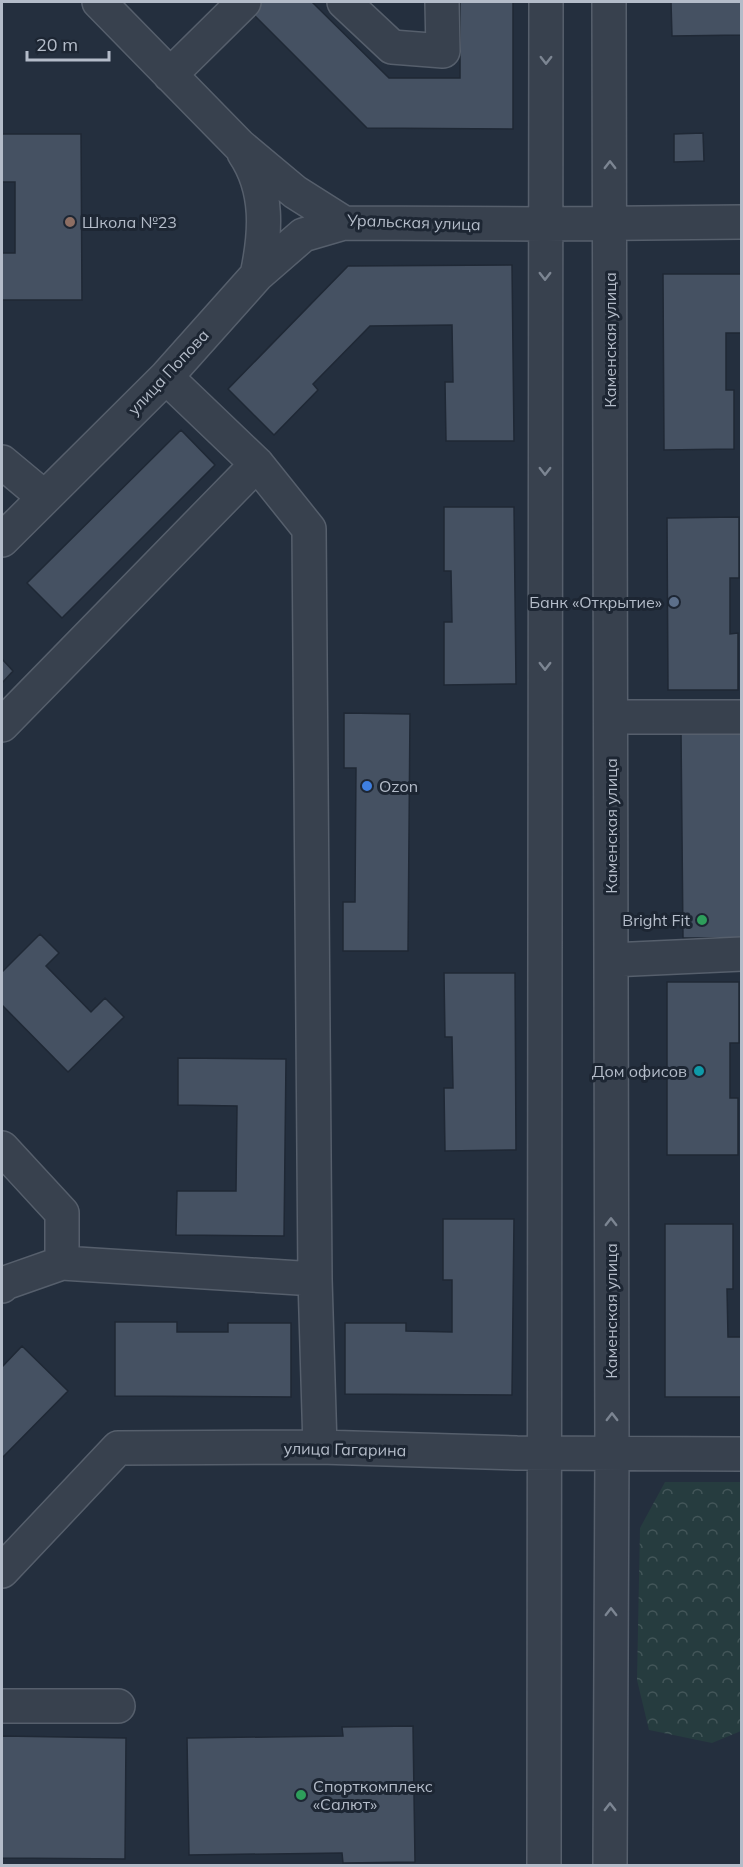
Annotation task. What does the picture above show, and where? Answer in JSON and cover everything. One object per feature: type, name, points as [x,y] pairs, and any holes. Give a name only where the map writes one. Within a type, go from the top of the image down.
[{"type":"street","name":"Уральская улица","points":[[99,2],[240,146],[295,192],[344,223],[741,222]]},
{"type":"street","points":[[170,75],[243,2]]},
{"type":"street","points":[[344,2],[392,47],[443,51],[442,2]]},
{"type":"street","points":[[544,1866],[546,2]]},
{"type":"street","name":"Каменская улица","points":[[609,2],[612,1454],[610,1866]]},
{"type":"street","points":[[240,146],[253,165],[263,203],[264,244],[257,275]]},
{"type":"street","name":"улица Попова","points":[[2,540],[166,377],[257,275],[303,235],[344,223]]},
{"type":"street","points":[[166,377],[257,464],[309,529],[315,1279],[320,1447]]},
{"type":"street","points":[[2,462],[44,497]]},
{"type":"street","points":[[2,725],[257,464]]},
{"type":"street","points":[[611,717],[741,717]]},
{"type":"street","points":[[611,960],[741,954]]},
{"type":"street","points":[[2,1148],[62,1213],[62,1263]]},
{"type":"street","points":[[2,1286],[62,1263],[315,1279]]},
{"type":"street","name":"улица Гагарина","points":[[2,1571],[118,1448],[320,1447],[544,1453],[741,1454]]},
{"type":"street","points":[[2,1706],[118,1706]]},
{"type":"green space","points":[[665,1482],[741,1482],[741,1731],[712,1743],[649,1730],[637,1680],[640,1528]]},
{"type":"building","points":[[260,2],[312,2],[389,78],[460,78],[460,2],[513,2],[513,129],[367,128],[250,11]]},
{"type":"building","points":[[671,2],[742,2],[742,35],[672,36]]},
{"type":"building","points":[[703,133],[704,161],[674,162],[674,134]]},
{"type":"building","points":[[2,134],[81,134],[82,300],[2,300],[2,253],[15,253],[15,182],[2,182]]},
{"type":"building","points":[[512,265],[514,441],[446,441],[445,382],[453,382],[452,325],[370,326],[313,384],[318,390],[274,435],[228,389],[348,266]]},
{"type":"building","points":[[663,274],[742,274],[742,333],[726,333],[726,390],[734,390],[734,449],[664,450]]},
{"type":"building","points":[[181,430],[215,465],[62,618],[27,583]]},
{"type":"building","points":[[444,507],[514,507],[516,684],[444,685],[444,622],[452,622],[451,571],[444,571]]},
{"type":"building","points":[[739,517],[739,578],[730,578],[730,634],[738,633],[738,690],[668,690],[667,518]]},
{"type":"building","points":[[2,659],[13,671],[2,683]]},
{"type":"building","points":[[344,713],[410,714],[408,951],[343,951],[343,902],[355,902],[356,768],[344,768]]},
{"type":"building","points":[[742,730],[742,938],[683,938],[681,731]]},
{"type":"building","points":[[40,934],[59,953],[46,966],[91,1012],[105,998],[124,1017],[68,1072],[2,1005],[2,972]]},
{"type":"building","points":[[444,973],[515,973],[516,1150],[445,1151],[444,1088],[453,1088],[452,1037],[445,1037]]},
{"type":"building","name":"Дом офисов","points":[[667,982],[739,982],[739,1043],[730,1043],[730,1098],[738,1098],[738,1155],[667,1155]]},
{"type":"building","points":[[178,1058],[286,1059],[284,1236],[176,1235],[177,1191],[236,1191],[237,1106],[178,1105]]},
{"type":"building","points":[[443,1219],[514,1219],[512,1395],[345,1394],[345,1323],[406,1323],[406,1331],[452,1332],[452,1280],[443,1280]]},
{"type":"building","points":[[665,1224],[733,1224],[733,1289],[727,1289],[728,1337],[742,1337],[742,1397],[665,1397]]},
{"type":"building","points":[[115,1322],[177,1322],[177,1332],[228,1332],[228,1323],[291,1323],[291,1397],[115,1396]]},
{"type":"building","points":[[22,1346],[68,1391],[2,1458],[2,1367]]},
{"type":"building","name":"Спорткомплекс «Салют»","points":[[413,1726],[415,1862],[343,1863],[342,1853],[189,1855],[187,1738],[343,1736],[342,1727]]},
{"type":"building","points":[[2,1736],[126,1738],[125,1859],[2,1858]]},
{"type":"place","name":"Школа №23","points":[[70,222]]},
{"type":"place","name":"Банк «Открытие»","points":[[674,602]]},
{"type":"place","name":"Ozon","points":[[367,786]]},
{"type":"place","name":"Bright Fit","points":[[702,920]]},
{"type":"place","name":"Дом офисов","points":[[699,1071]]},
{"type":"place","name":"Спорткомплекс «Салют»","points":[[301,1795]]}]
